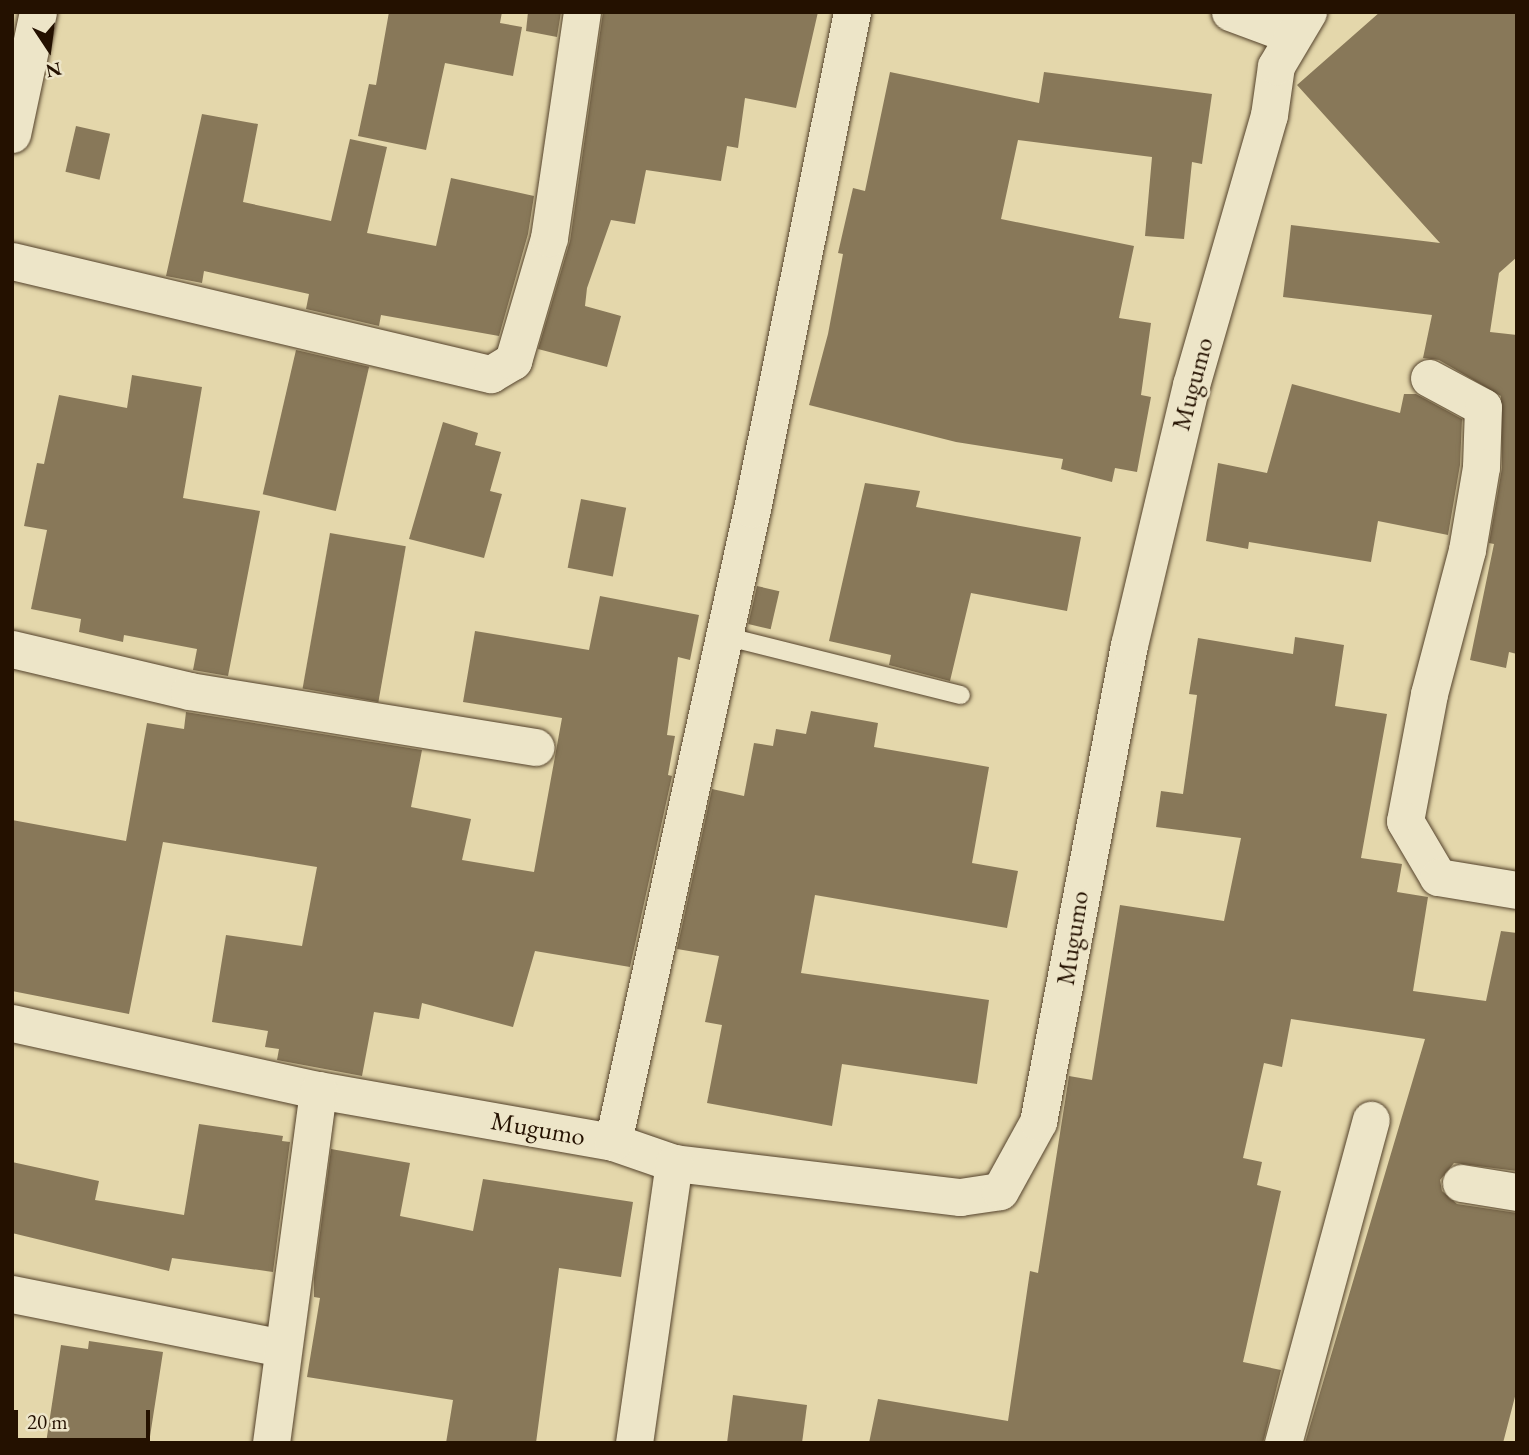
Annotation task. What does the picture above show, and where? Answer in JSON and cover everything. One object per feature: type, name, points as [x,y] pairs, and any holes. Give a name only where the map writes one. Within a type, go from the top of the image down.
[{"type":"street","points":[[12,134],[38,12]]},
{"type":"street","points":[[12,261],[491,374],[513,361],[548,238],[582,12]]},
{"type":"street","points":[[613,1142],[724,636],[852,12]]},
{"type":"street","points":[[1230,12],[1300,24]]},
{"type":"street","name":"Mugumo","points":[[12,1023],[318,1090],[613,1142],[674,1163],[961,1197],[1000,1191],[1038,1122],[1129,645],[1191,385],[1269,115],[1276,66],[1300,24]]},
{"type":"street","points":[[1429,379],[1483,407],[1481,467],[1467,550],[1429,694],[1405,821],[1438,877],[1517,890]]},
{"type":"street","points":[[12,649],[189,691],[535,747]]},
{"type":"street","points":[[271,1443],[318,1090]]},
{"type":"street","points":[[1283,1443],[1371,1120]]},
{"type":"street","points":[[634,1443],[674,1163]]},
{"type":"street","points":[[1461,1183],[1517,1192]]},
{"type":"street","points":[[12,1294],[282,1348]]},
{"type":"lane","points":[[724,636],[961,695]]},
{"type":"building","points":[[389,12],[502,12],[500,23],[522,27],[513,76],[445,63],[426,150],[358,136],[369,84],[376,85]]},
{"type":"building","points":[[528,12],[561,12],[557,37],[526,31]]},
{"type":"building","points":[[603,12],[818,12],[796,108],[745,98],[738,148],[727,146],[721,181],[646,170],[635,224],[611,220],[587,288],[585,306],[621,316],[607,367],[538,349],[570,241]]},
{"type":"building","points":[[1380,12],[1517,12],[1517,257],[1499,273],[1490,332],[1517,335],[1517,654],[1509,652],[1506,668],[1470,660],[1494,544],[1489,543],[1502,468],[1501,396],[1439,360],[1423,358],[1432,315],[1283,297],[1291,225],[1440,243],[1297,85]]},
{"type":"building","points":[[890,72],[1039,103],[1044,72],[1212,94],[1202,164],[1192,162],[1184,239],[1145,236],[1152,157],[1018,140],[1001,219],[1134,246],[1119,318],[1151,323],[1141,395],[1151,397],[1137,472],[1115,468],[1112,482],[1061,469],[1063,459],[956,442],[809,405],[828,334],[843,254],[838,253],[853,188],[865,191]]},
{"type":"building","points":[[202,114],[258,124],[243,202],[331,221],[350,139],[387,147],[367,233],[436,246],[451,178],[534,196],[528,234],[499,336],[381,315],[379,326],[306,309],[309,294],[204,271],[202,283],[166,276]]},
{"type":"building","points":[[76,126],[110,134],[100,180],[65,172]]},
{"type":"building","points":[[296,350],[369,367],[336,511],[263,494]]},
{"type":"building","points":[[132,375],[202,387],[183,498],[260,511],[228,676],[193,670],[197,649],[124,635],[123,642],[79,632],[81,619],[31,609],[47,530],[24,526],[37,463],[44,464],[59,395],[127,408]]},
{"type":"building","points":[[1292,384],[1400,413],[1404,394],[1416,394],[1462,419],[1460,465],[1448,535],[1378,521],[1371,562],[1249,542],[1248,549],[1206,541],[1218,463],[1267,473]]},
{"type":"building","points":[[443,422],[478,433],[475,445],[501,452],[490,491],[502,494],[484,558],[409,539]]},
{"type":"building","points":[[865,483],[920,491],[916,507],[1081,537],[1067,611],[971,593],[950,681],[889,665],[891,655],[829,641]]},
{"type":"building","points":[[581,499],[626,508],[613,576],[568,568]]},
{"type":"building","points":[[330,533],[406,546],[378,702],[303,689]]},
{"type":"building","points":[[757,586],[779,591],[771,629],[748,624]]},
{"type":"building","points":[[600,596],[699,615],[690,660],[678,657],[667,735],[675,736],[668,775],[672,776],[630,967],[535,951],[513,1027],[422,1003],[419,1019],[374,1012],[362,1076],[277,1060],[279,1049],[265,1047],[268,1031],[212,1022],[226,935],[302,946],[317,867],[163,842],[129,1014],[12,991],[12,820],[126,841],[147,723],[184,729],[186,712],[422,750],[411,807],[471,819],[462,860],[534,872],[562,718],[463,702],[475,631],[589,650]]},
{"type":"building","points":[[1295,637],[1344,645],[1335,706],[1387,714],[1361,858],[1402,864],[1397,892],[1428,897],[1413,991],[1486,1001],[1501,931],[1517,933],[1517,1171],[1454,1163],[1440,1180],[1442,1191],[1457,1204],[1517,1213],[1517,1389],[1503,1443],[1305,1443],[1425,1039],[1291,1019],[1282,1067],[1264,1063],[1243,1158],[1262,1162],[1257,1185],[1281,1191],[1243,1362],[1281,1370],[1263,1443],[869,1443],[878,1399],[1008,1421],[1030,1271],[1038,1273],[1069,1076],[1092,1080],[1120,905],[1224,921],[1241,838],[1156,827],[1161,791],[1183,794],[1197,695],[1189,694],[1198,638],[1293,654]]},
{"type":"building","points":[[811,711],[878,723],[874,747],[989,767],[972,863],[1018,871],[1007,928],[815,895],[801,973],[989,1000],[977,1084],[842,1064],[832,1126],[707,1103],[722,1025],[705,1022],[719,956],[677,949],[712,789],[744,796],[754,743],[773,746],[776,729],[806,734]]},
{"type":"building","points":[[199,1124],[283,1136],[282,1141],[290,1142],[273,1272],[172,1258],[169,1271],[12,1233],[12,1162],[99,1181],[95,1200],[184,1215]]},
{"type":"building","points":[[331,1149],[410,1163],[400,1216],[473,1231],[483,1179],[633,1202],[621,1277],[559,1268],[536,1443],[446,1443],[453,1400],[307,1377],[320,1298],[314,1297],[314,1278]]},
{"type":"building","points":[[89,1341],[163,1352],[149,1443],[46,1443],[61,1345],[88,1349]]},
{"type":"building","points":[[733,1395],[807,1405],[802,1443],[727,1443]]}]
